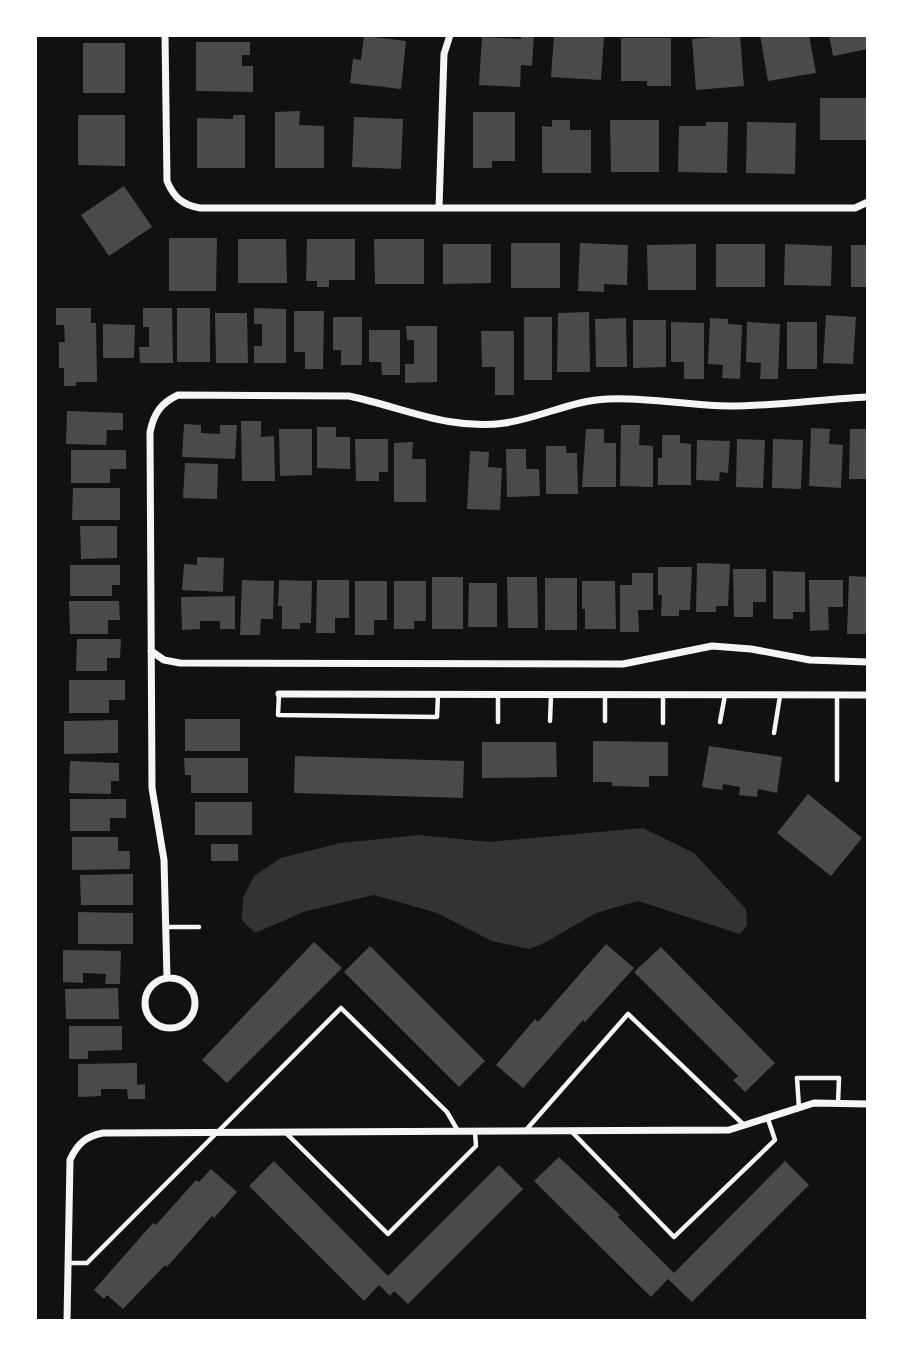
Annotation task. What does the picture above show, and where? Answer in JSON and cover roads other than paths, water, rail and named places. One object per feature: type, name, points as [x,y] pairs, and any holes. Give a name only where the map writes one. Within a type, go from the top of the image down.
[{"type":"street","points":[[165,35],[167,181],[171,192],[189,206],[855,208],[868,202]]},
{"type":"street","points":[[439,208],[444,54],[450,35]]},
{"type":"street","points":[[167,978],[164,860],[152,789],[150,432],[158,409],[167,401],[178,396],[349,396],[415,416],[472,425],[523,420],[603,399],[630,398],[727,406],[868,397]]},
{"type":"street","points":[[151,651],[164,660],[180,663],[623,664],[687,650],[725,646],[810,660],[868,662]]},
{"type":"street","points":[[279,694],[868,695]]},
{"type":"street","points":[[167,978],[183,981],[189,986],[195,1000],[192,1015],[180,1026],[173,1028],[164,1027],[151,1020],[145,1005],[145,997],[153,984],[167,978]]},
{"type":"street","points":[[67,1321],[70,1160],[74,1149],[82,1140],[92,1135],[729,1130],[814,1103],[868,1104]]},
{"type":"lane","points":[[279,694],[278,715],[437,716],[438,694]]},
{"type":"lane","points":[[498,694],[498,722]]},
{"type":"lane","points":[[550,721],[551,694]]},
{"type":"lane","points":[[605,721],[606,694]]},
{"type":"lane","points":[[663,695],[663,723]]},
{"type":"lane","points":[[720,722],[725,695]]},
{"type":"lane","points":[[774,733],[780,695]]},
{"type":"lane","points":[[836,780],[837,695]]},
{"type":"lane","points":[[166,928],[199,927]]},
{"type":"lane","points":[[68,1264],[88,1263],[341,1008],[447,1112],[458,1131]]},
{"type":"lane","points":[[526,1131],[628,1014],[744,1125]]},
{"type":"lane","points":[[799,1108],[797,1078],[839,1078],[838,1103]]},
{"type":"lane","points":[[571,1130],[674,1237],[775,1140],[768,1118]]},
{"type":"lane","points":[[285,1132],[388,1234],[476,1146],[475,1131]]}]
